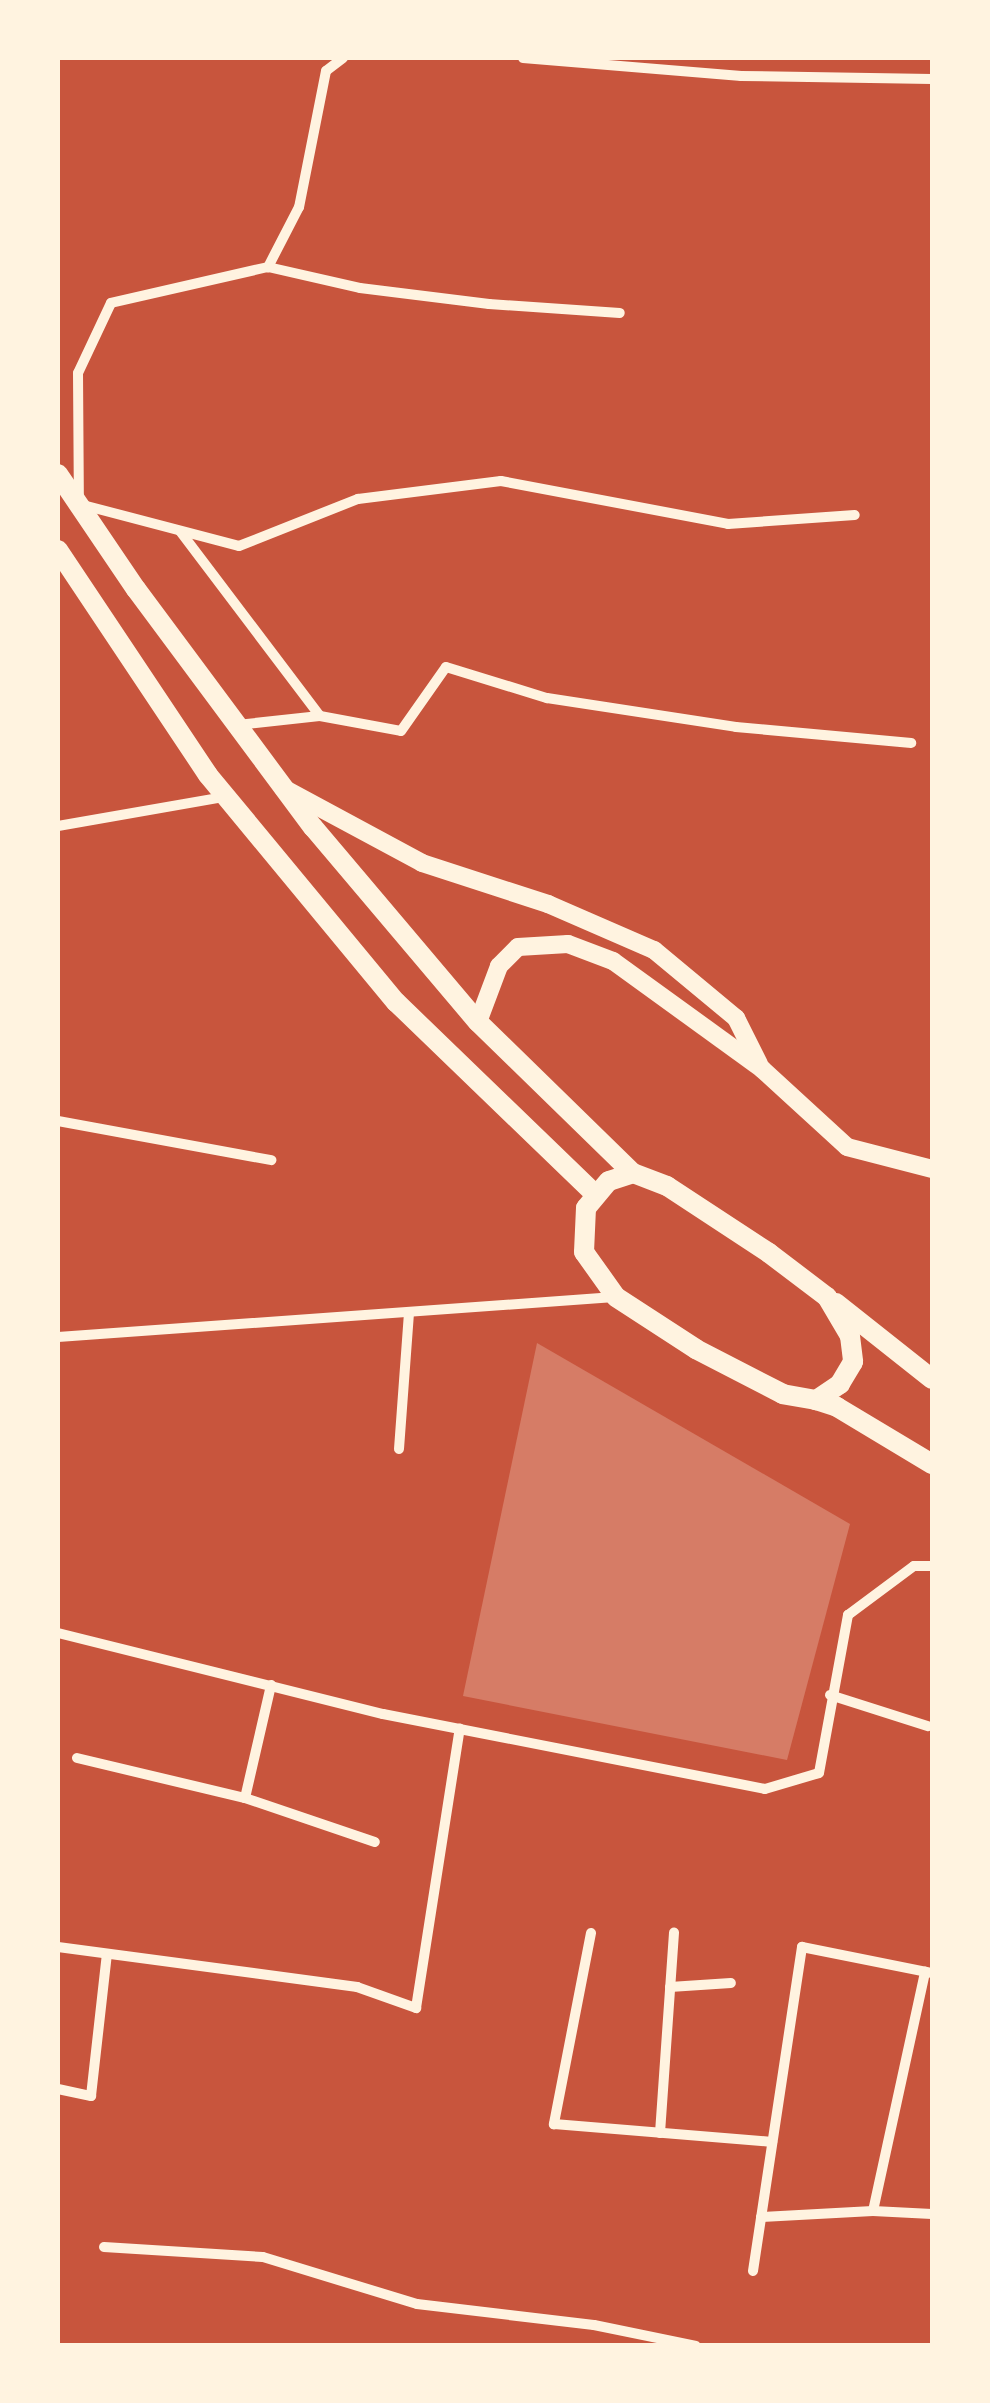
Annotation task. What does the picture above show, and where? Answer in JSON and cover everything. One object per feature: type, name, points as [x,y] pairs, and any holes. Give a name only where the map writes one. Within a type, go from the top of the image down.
[{"type":"main road","points":[[58,474],[284,788],[478,1022],[633,1173],[667,1186],[770,1252],[932,1378]]},
{"type":"main road","points":[[58,550],[226,796],[396,1002],[595,1194]]},
{"type":"main road","points":[[633,1173],[609,1181],[586,1208],[584,1252],[616,1297],[696,1349],[765,1385],[838,1407],[932,1464]]},
{"type":"main road","points":[[816,1400],[840,1384],[853,1362],[850,1336],[826,1296]]},
{"type":"street","points":[[268,267],[299,207],[326,71],[344,58]]},
{"type":"street","points":[[523,58],[741,76],[932,80]]},
{"type":"street","points":[[620,313],[489,304],[360,288],[268,267],[111,303],[78,373],[79,504],[239,546],[358,499],[501,481],[728,524],[855,515]]},
{"type":"street","points":[[179,530],[320,716]]},
{"type":"street","points":[[237,725],[320,716],[402,731],[446,667],[546,698],[736,727],[911,743]]},
{"type":"street","points":[[284,788],[422,864],[548,904],[654,950],[736,1018],[762,1068]]},
{"type":"street","points":[[58,826],[226,796]]},
{"type":"street","points":[[478,1022],[498,966],[518,947],[568,944],[613,962],[762,1068],[847,1147],[932,1170]]},
{"type":"street","points":[[58,1121],[270,1160]]},
{"type":"street","points":[[58,1337],[616,1297]]},
{"type":"street","points":[[399,1449],[409,1312]]},
{"type":"street","points":[[58,1633],[460,1728],[765,1789],[819,1772],[830,1695],[848,1615],[914,1566],[932,1566]]},
{"type":"street","points":[[244,1798],[271,1685]]},
{"type":"street","points":[[830,1695],[928,1726]]},
{"type":"street","points":[[58,1947],[357,1987],[416,2008],[460,1728]]},
{"type":"street","points":[[77,1758],[244,1798],[375,1842]]},
{"type":"street","points":[[660,2133],[674,1932]]},
{"type":"street","points":[[590,1933],[554,2124],[772,2142]]},
{"type":"street","points":[[753,2272],[802,1947],[929,1972],[873,2211]]},
{"type":"street","points":[[58,2089],[91,2096],[107,1954]]},
{"type":"street","points":[[670,1988],[732,1983]]},
{"type":"street","points":[[761,2217],[873,2211],[932,2214]]},
{"type":"street","points":[[104,2247],[263,2257],[416,2304],[594,2325],[696,2346]]},
{"type":"building","points":[[537,1343],[850,1524],[787,1760],[463,1696]]}]
